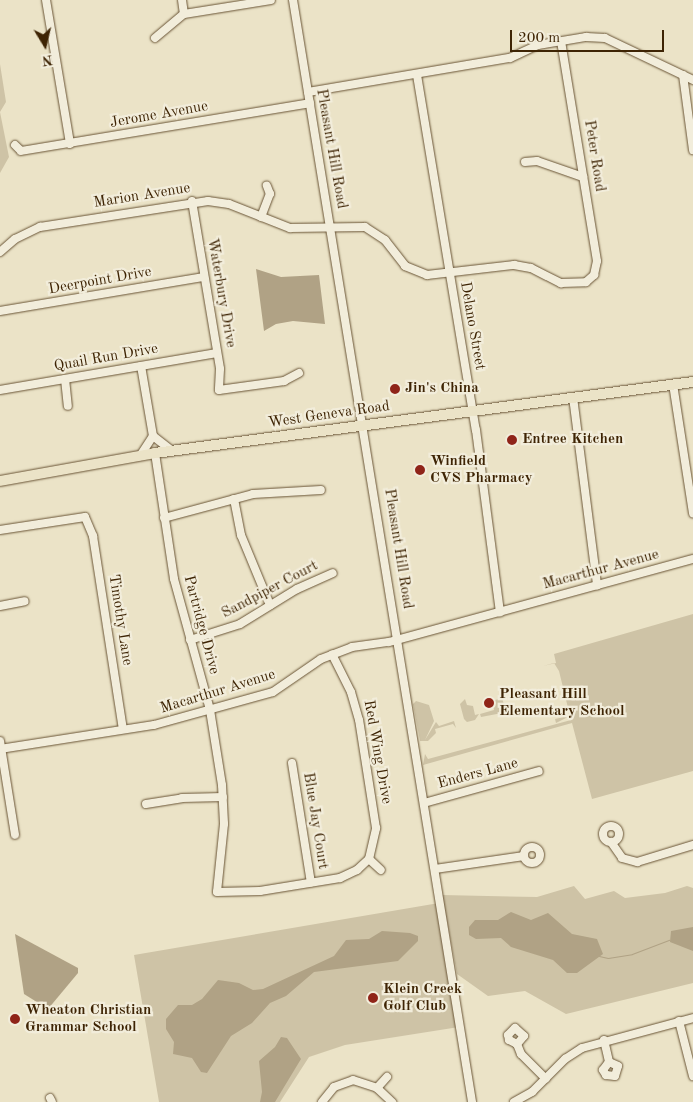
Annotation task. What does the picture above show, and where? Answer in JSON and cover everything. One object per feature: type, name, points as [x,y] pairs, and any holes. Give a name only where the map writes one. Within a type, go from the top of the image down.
[{"type":"main road","name":"West Geneva Road","points":[[0,481],[155,453],[693,382]]},
{"type":"street","points":[[46,0],[70,144]]},
{"type":"street","points":[[182,0],[184,14]]},
{"type":"street","points":[[155,38],[184,14],[272,0]]},
{"type":"street","name":"Pleasant Hill Road","points":[[293,0],[364,425],[472,1102]]},
{"type":"street","points":[[308,92],[510,58],[538,46],[586,37],[605,38],[693,80]]},
{"type":"street","name":"Peter Road","points":[[561,42],[597,261],[594,275]]},
{"type":"street","name":"Delano Street","points":[[417,74],[473,411],[500,612]]},
{"type":"street","points":[[683,75],[693,150]]},
{"type":"street","name":"Jerome Avenue","points":[[15,145],[21,151],[310,103]]},
{"type":"street","points":[[525,162],[537,160],[583,177]]},
{"type":"street","points":[[262,217],[270,194],[267,186]]},
{"type":"street","name":"Marion Avenue","points":[[0,252],[15,239],[40,228],[192,201],[229,204],[296,229],[330,226],[365,227],[385,240],[414,272],[450,274],[514,265],[531,268],[566,284],[582,284],[594,275]]},
{"type":"street","name":"Waterbury Drive","points":[[192,201],[217,353],[218,390],[284,381],[299,373]]},
{"type":"street","name":"Deerpoint Drive","points":[[0,311],[204,277]]},
{"type":"street","name":"Quail Run Drive","points":[[0,390],[217,353]]},
{"type":"street","points":[[141,366],[153,436],[172,451]]},
{"type":"street","points":[[65,379],[68,406]]},
{"type":"street","points":[[673,384],[693,513]]},
{"type":"street","points":[[573,398],[598,585]]},
{"type":"street","points":[[140,456],[153,436]]},
{"type":"street","name":"Partridge Drive","points":[[155,453],[164,518],[190,640],[210,710],[223,797],[224,843],[217,892],[247,892],[311,883]]},
{"type":"street","points":[[164,518],[267,492],[320,490]]},
{"type":"street","points":[[234,499],[241,535],[270,605]]},
{"type":"street","name":"Timothy Lane","points":[[0,530],[85,517],[93,536],[123,729]]},
{"type":"street","name":"Macarthur Avenue","points":[[0,746],[154,725],[210,710],[280,689],[332,654],[500,612],[693,559]]},
{"type":"street","name":"Sandpiper Court","points":[[190,640],[240,624],[270,605],[333,573]]},
{"type":"street","points":[[0,606],[26,602]]},
{"type":"street","name":"Red Wing Drive","points":[[332,654],[351,692],[359,720],[376,828],[369,859]]},
{"type":"street","points":[[0,746],[15,835]]},
{"type":"street","name":"Blue Jay Court","points":[[292,763],[311,883]]},
{"type":"street","name":"Enders Lane","points":[[424,803],[539,771]]},
{"type":"street","points":[[146,804],[182,798],[223,797]]},
{"type":"street","points":[[611,842],[622,858],[637,862],[693,845]]},
{"type":"street","points":[[435,869],[524,856]]},
{"type":"street","points":[[311,883],[349,875],[369,859],[381,870]]},
{"type":"street","points":[[514,1102],[532,1092],[570,1055],[604,1040],[693,1018]]},
{"type":"street","points":[[679,1021],[693,1076]]},
{"type":"street","points":[[604,1040],[609,1062]]},
{"type":"street","points":[[517,1044],[523,1058],[546,1079]]},
{"type":"street","points":[[377,1088],[387,1078]]},
{"type":"street","points":[[322,1102],[334,1087],[353,1080],[377,1088],[392,1102]]},
{"type":"shaded area","points":[[0,64],[6,102],[0,112]]},
{"type":"shaded area","points":[[0,112],[9,157],[0,173]]},
{"type":"shaded area","points":[[256,269],[281,277],[319,275],[325,324],[293,321],[276,324],[264,331]]},
{"type":"shaded area","points":[[693,614],[693,771],[592,799],[572,723],[423,765],[425,754],[428,759],[571,720],[570,716],[556,723],[555,719],[568,716],[569,712],[559,671],[554,663],[556,663],[554,654]]},
{"type":"shaded area","points":[[502,698],[505,708],[502,713],[481,717],[480,714],[494,710],[492,701]]},
{"type":"shaded area","points":[[465,699],[467,705],[473,706],[475,715],[479,714],[475,720],[467,722],[464,719],[460,704]]},
{"type":"shaded area","points":[[416,701],[429,705],[434,721],[425,740],[436,722],[439,726],[454,721],[456,728],[453,724],[435,729],[436,733],[428,741],[420,741],[413,704]]},
{"type":"shaded area","points":[[574,886],[585,899],[614,891],[625,898],[665,893],[687,886],[693,888],[693,983],[566,1014],[525,991],[488,996],[457,974],[442,895],[537,897]]},
{"type":"shaded area","points":[[439,903],[459,1027],[345,1045],[309,1057],[280,1102],[159,1102],[134,955]]},
{"type":"shaded area","points":[[511,912],[531,920],[548,913],[572,934],[597,939],[603,954],[577,973],[567,973],[553,960],[511,947],[501,938],[476,939],[469,935],[469,927],[475,920],[498,920]]},
{"type":"shaded area","points":[[693,927],[693,951],[670,942],[671,931]]},
{"type":"shaded area","points":[[382,931],[410,933],[418,936],[418,941],[398,961],[314,972],[286,996],[270,1003],[252,1023],[231,1036],[207,1073],[201,1072],[192,1058],[173,1054],[174,1042],[166,1029],[166,1019],[178,1005],[192,1005],[202,999],[218,980],[239,983],[253,990],[263,989],[334,956],[346,940],[369,939]]},
{"type":"shaded area","points":[[15,934],[78,968],[78,973],[48,1009],[24,994]]},
{"type":"shaded area","points":[[281,1037],[287,1038],[301,1059],[275,1102],[260,1102],[262,1092],[259,1061],[275,1047]]},
{"type":"waterway","points":[[599,956],[608,958],[632,954],[669,940]]},
{"type":"place","name":"Jin's China","points":[[395,389]]},
{"type":"place","name":"Entree Kitchen","points":[[512,440]]},
{"type":"place","name":"Winfield CVS Pharmacy","points":[[420,470]]},
{"type":"place","name":"Pleasant Hill Elementary School","points":[[489,703]]},
{"type":"place","name":"Klein Creek Golf Club","points":[[373,998]]},
{"type":"place","name":"Wheaton Christian Grammar School","points":[[15,1019]]}]
